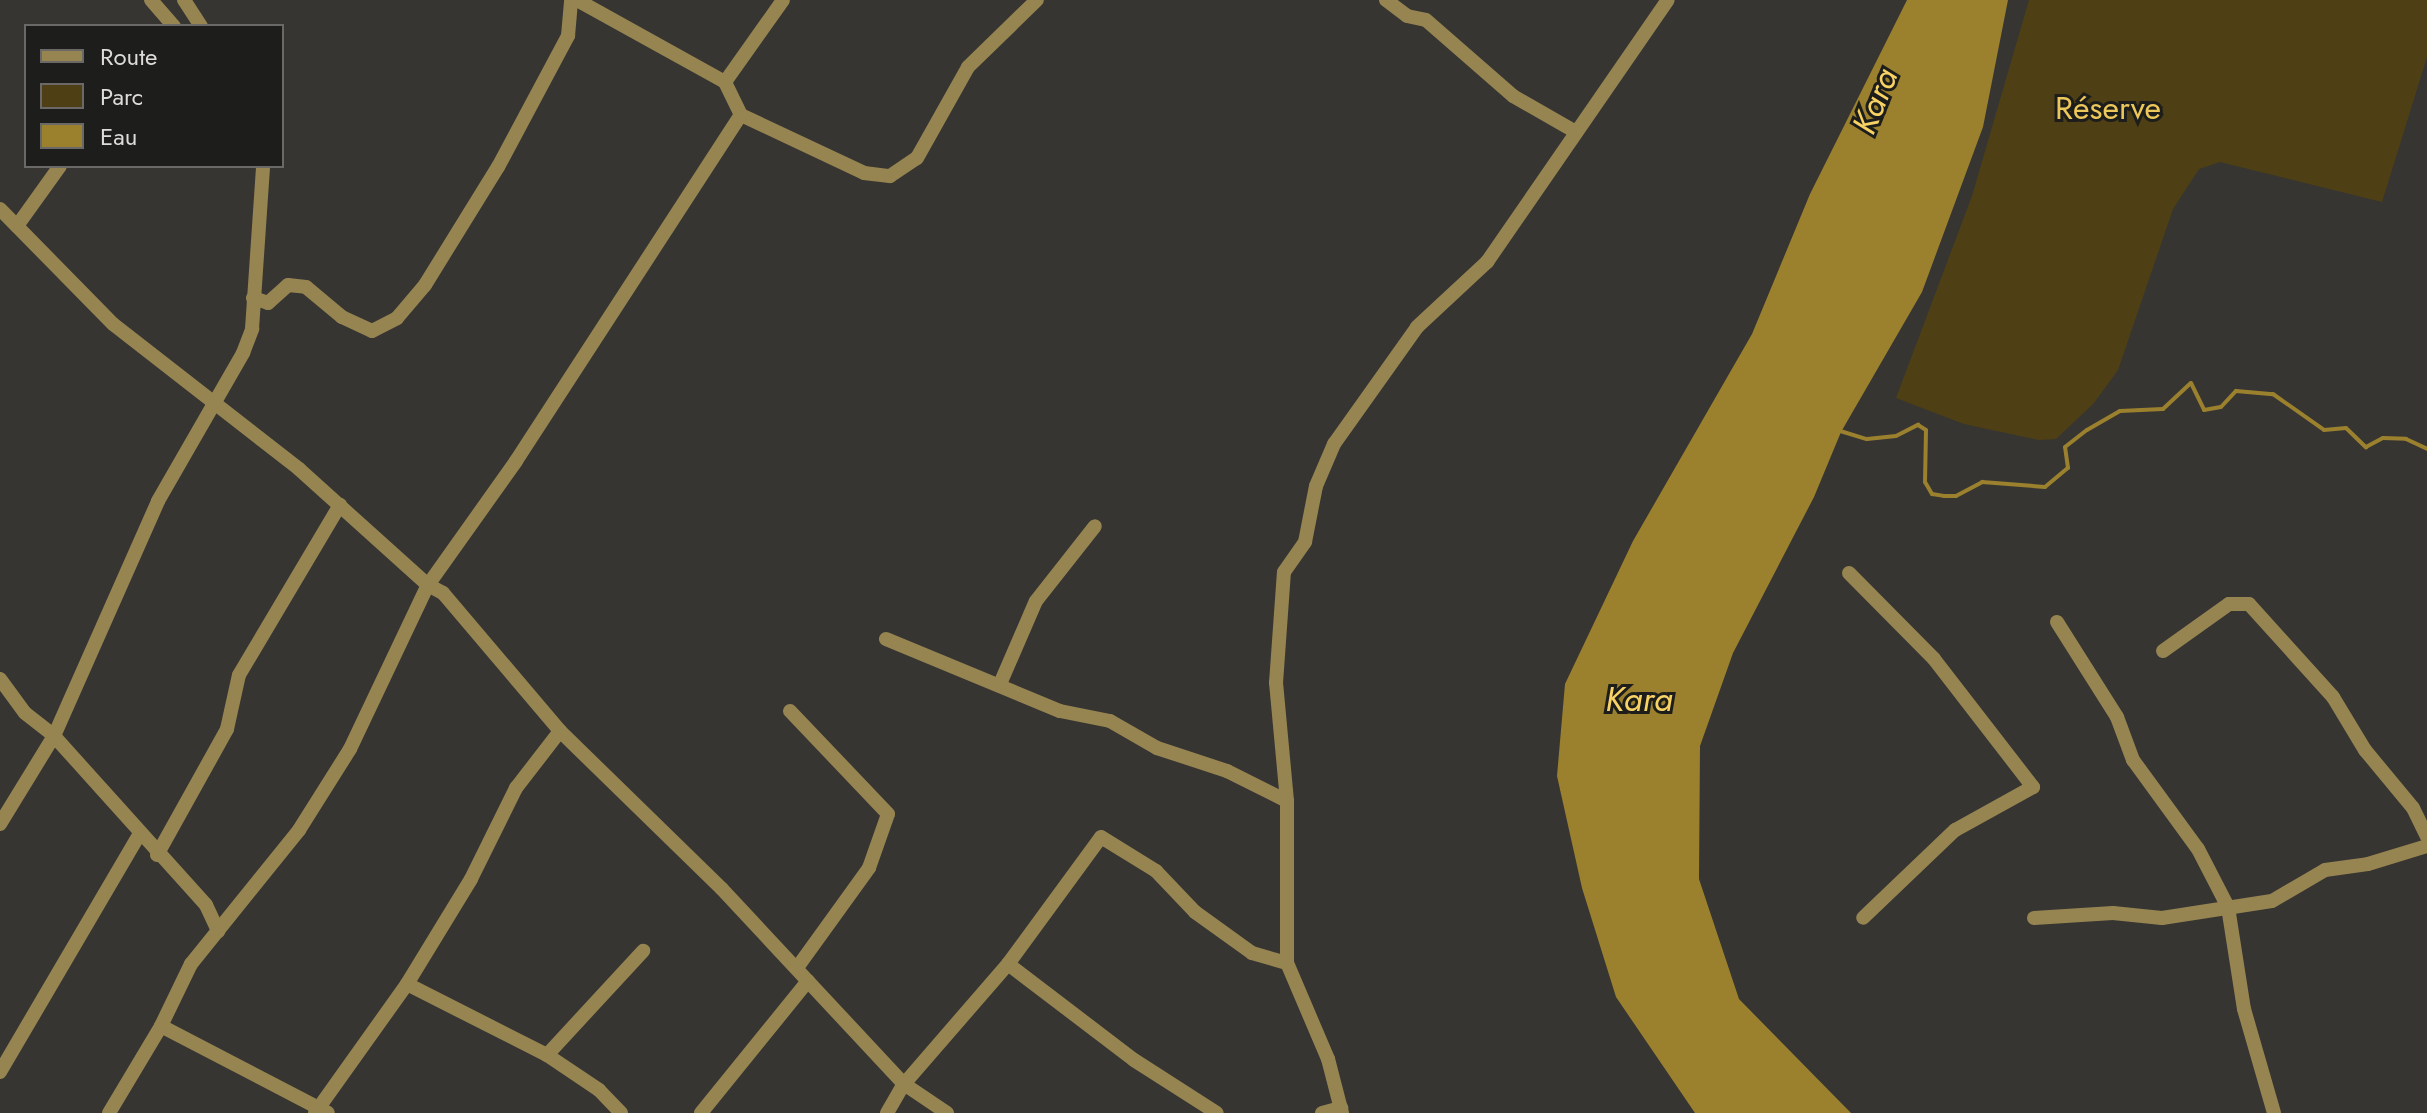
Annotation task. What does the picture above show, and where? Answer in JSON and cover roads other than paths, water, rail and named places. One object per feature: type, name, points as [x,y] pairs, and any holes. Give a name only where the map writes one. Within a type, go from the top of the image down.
[{"type":"street","points":[[151,0],[174,24]]},
{"type":"street","points":[[184,0],[197,20]]},
{"type":"street","points":[[253,298],[268,303],[288,285],[306,287],[342,317],[372,331],[397,318],[425,285],[498,167],[568,36],[574,0],[725,82],[741,115],[864,173],[890,176],[917,158],[968,67],[1037,0]]},
{"type":"street","points":[[725,82],[783,0]]},
{"type":"street","points":[[1386,0],[1450,38],[1513,96],[1574,131]]},
{"type":"street","points":[[1322,1113],[1342,1110],[1328,1059],[1287,963],[1287,801],[1276,683],[1284,572],[1311,527],[1324,466],[1417,327],[1487,262],[1568,151],[1574,131],[1668,0]]},
{"type":"street","points":[[109,1113],[161,1026],[191,964],[299,830],[350,749],[428,585],[516,461],[741,115]]},
{"type":"street","points":[[17,226],[59,168]]},
{"type":"street","points":[[0,824],[54,736],[158,501],[243,353],[252,329],[263,168]]},
{"type":"street","points":[[0,209],[113,324],[340,505],[466,616],[560,731],[797,968],[904,1084],[947,1113]]},
{"type":"street","points":[[157,855],[227,729],[239,675],[340,505]]},
{"type":"street","points":[[1000,684],[1036,601],[1095,526]]},
{"type":"street","points":[[1849,573],[1934,659],[2033,787],[1955,830],[1863,918]]},
{"type":"street","points":[[2163,651],[2229,604],[2249,604],[2333,697],[2365,750],[2413,808],[2427,837]]},
{"type":"street","points":[[2057,622],[2117,717],[2133,760],[2198,849],[2228,907],[2244,1009],[2274,1113]]},
{"type":"street","points":[[886,639],[974,679],[1000,684],[1060,711],[1110,721],[1157,748],[1227,771],[1287,801]]},
{"type":"street","points":[[0,679],[25,713],[54,736],[139,835],[206,905],[218,931]]},
{"type":"street","points":[[790,711],[888,814],[869,868],[797,968]]},
{"type":"street","points":[[161,1026],[320,1111],[407,984],[471,879],[516,788],[560,731]]},
{"type":"street","points":[[0,1072],[139,835]]},
{"type":"street","points":[[887,1113],[904,1084],[1008,964],[1101,837],[1156,871],[1195,912],[1252,953],[1287,963]]},
{"type":"street","points":[[2034,918],[2113,913],[2162,918],[2272,901],[2325,870],[2368,864],[2427,846]]},
{"type":"street","points":[[547,1055],[643,951]]},
{"type":"street","points":[[1008,964],[1134,1060],[1217,1113]]},
{"type":"street","points":[[701,1113],[808,981]]},
{"type":"street","points":[[407,984],[547,1055],[599,1090],[621,1113]]},
{"type":"water","name":"Kara","points":[[1907,0],[2008,0],[1983,127],[1922,292],[1841,432],[1814,497],[1733,653],[1700,746],[1699,879],[1739,999],[1851,1113],[1695,1113],[1616,997],[1582,888],[1557,776],[1565,684],[1633,541],[1752,334],[1810,194]]},
{"type":"waterway","points":[[1837,430],[1867,439],[1896,436],[1918,425],[1926,430],[1925,482],[1932,494],[1944,496],[1956,496],[1982,482],[2045,487],[2068,468],[2065,447],[2087,430],[2120,411],[2163,409],[2191,383],[2204,410],[2221,407],[2236,391],[2273,394],[2324,430],[2346,428],[2366,447],[2383,438],[2406,439],[2427,449]]},
{"type":"park label","name":"Réserve","points":[[2108,108]]}]
